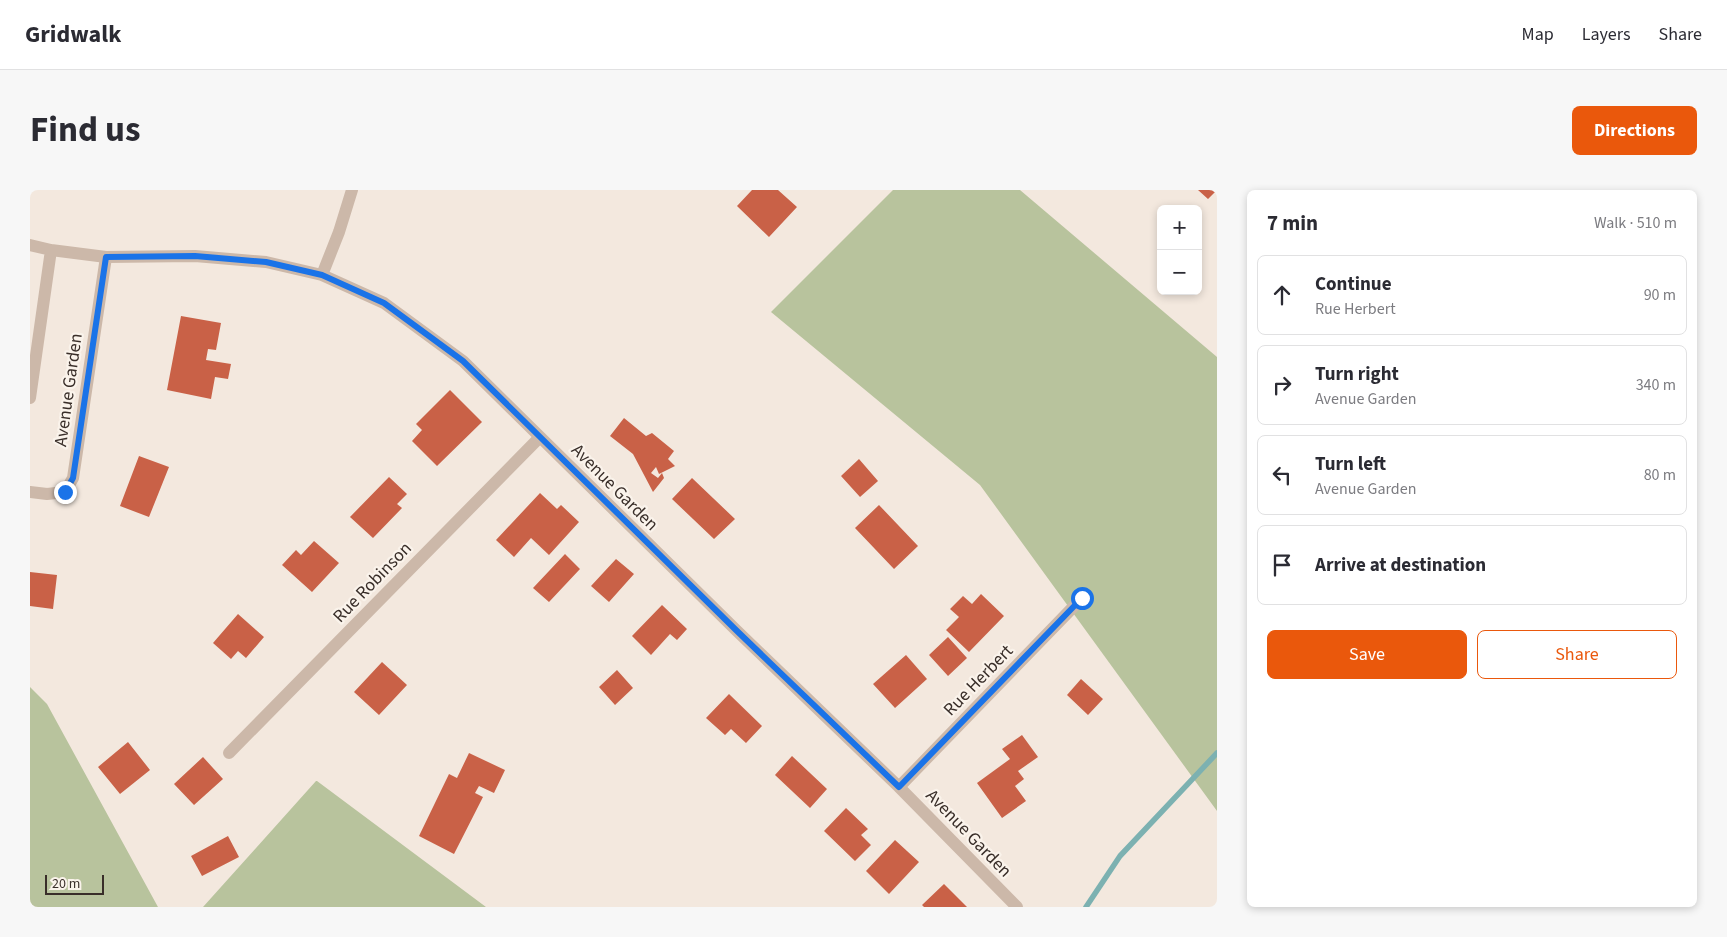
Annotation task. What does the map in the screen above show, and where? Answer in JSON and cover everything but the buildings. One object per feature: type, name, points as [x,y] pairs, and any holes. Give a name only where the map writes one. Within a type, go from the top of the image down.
[{"type":"street","points":[[322,275],[339,232],[352,190]]},
{"type":"street","name":"Avenue Garden","points":[[30,245],[51,250],[106,257],[195,256],[266,262],[322,275],[384,303],[455,355],[540,436],[737,631],[899,787],[1017,907]]},
{"type":"street","name":"Avenue Garden","points":[[30,398],[51,250]]},
{"type":"street","name":"Avenue Garden","points":[[30,492],[47,494],[65,492],[73,478],[106,257]]},
{"type":"street","name":"Rue Robinson","points":[[230,753],[540,436]]},
{"type":"street","name":"Rue Herbert","points":[[899,787],[1082,598]]},
{"type":"green space","points":[[893,190],[1020,190],[1217,357],[1217,811],[980,485],[771,312]]},
{"type":"green space","points":[[30,687],[47,704],[158,907],[30,907]]},
{"type":"green space","points":[[317,781],[486,907],[203,907]]},
{"type":"waterway","points":[[1086,907],[1120,856],[1217,753]]},
{"type":"route","points":[[65,492],[73,478],[106,257],[195,256],[266,262],[322,275],[384,303],[463,361],[737,631],[899,787],[1082,598]]}]
